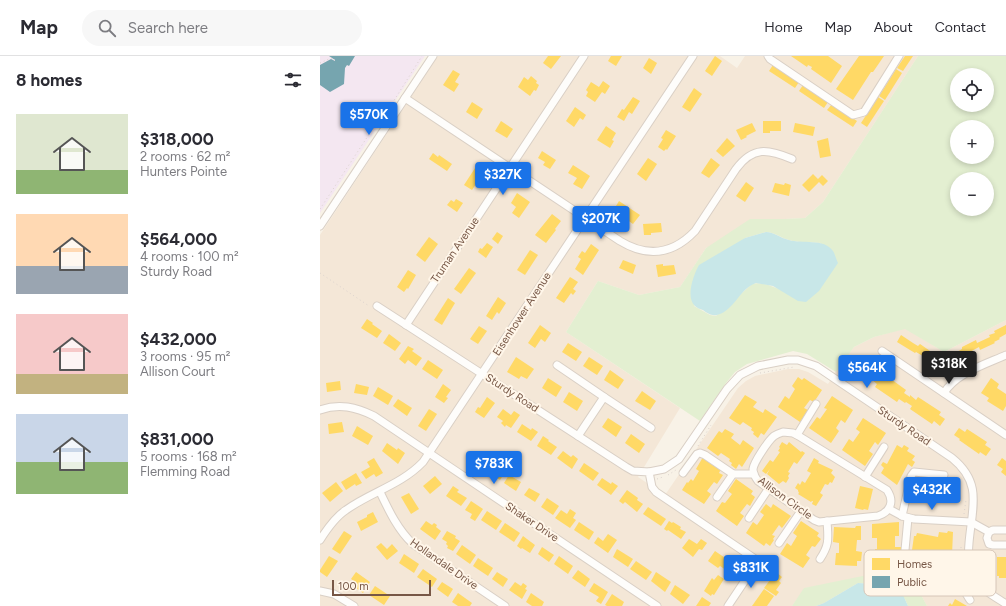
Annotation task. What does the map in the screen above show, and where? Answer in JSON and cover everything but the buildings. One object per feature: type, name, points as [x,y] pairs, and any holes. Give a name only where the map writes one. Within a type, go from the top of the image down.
[{"type":"street","points":[[320,226],[433,56]]},
{"type":"street","name":"Truman Avenue","points":[[406,325],[584,56]]},
{"type":"street","name":"Eisenhower Avenue","points":[[320,540],[330,526],[346,510],[408,476],[430,453],[693,56]]},
{"type":"street","points":[[768,56],[770,59],[853,115],[864,112],[899,56]]},
{"type":"street","points":[[405,98],[628,246],[646,252],[663,251],[682,243],[695,231],[736,169],[745,159],[759,152],[768,151],[792,159]]},
{"type":"street","name":"Sturdy Road","points":[[377,306],[629,469],[637,472],[649,472],[664,469],[679,459],[727,389],[740,375],[758,366],[788,360],[798,360],[816,366],[961,465],[968,474],[974,495],[967,522],[968,550]]},
{"type":"street","points":[[882,351],[1005,433]]},
{"type":"street","points":[[944,393],[949,385],[958,378],[1006,354]]},
{"type":"street","points":[[557,366],[650,428]]},
{"type":"street","points":[[578,436],[604,397]]},
{"type":"street","points":[[797,435],[816,404]]},
{"type":"street","name":"Shaker Drive","points":[[320,410],[338,406],[350,407],[363,410],[374,416],[657,606]]},
{"type":"street","name":"Allison Circle","points":[[783,432],[793,433],[887,490],[890,495],[891,502],[889,509],[885,514],[878,516],[819,522],[758,481],[754,474],[753,470],[756,461],[774,436],[783,432]]},
{"type":"street","points":[[865,477],[884,447]]},
{"type":"street","points":[[682,471],[697,454],[700,453],[733,474],[754,474]]},
{"type":"street","points":[[649,472],[652,487],[656,492],[758,561],[728,606]]},
{"type":"street","points":[[905,550],[905,517],[911,476],[914,472],[944,475]]},
{"type":"street","points":[[716,497],[733,474]]},
{"type":"street","points":[[749,518],[769,488]]},
{"type":"street","name":"Hollandale Drive","points":[[380,492],[398,527],[413,544],[505,606]]},
{"type":"street","points":[[889,509],[905,517],[967,522],[989,532],[993,530],[1006,530]]},
{"type":"street","points":[[779,543],[801,511]]},
{"type":"street","points":[[820,559],[828,544],[827,521]]},
{"type":"street","points":[[989,532],[987,538],[989,544],[1006,545]]},
{"type":"street","points":[[320,591],[334,594],[354,606]]},
{"type":"street","points":[[967,596],[970,600]]},
{"type":"street","name":"Sturdy Road","points":[[995,596],[1006,604]]},
{"type":"path","points":[[320,210],[422,56]]},
{"type":"path","points":[[320,63],[331,58],[335,60]]},
{"type":"path","points":[[320,273],[375,310],[377,306]]},
{"type":"path","points":[[756,374],[800,367]]},
{"type":"path","points":[[698,445],[715,420]]},
{"type":"path","points":[[650,480],[658,479],[669,474],[682,471]]},
{"type":"path","points":[[966,500],[967,522]]},
{"type":"path","points":[[962,544],[962,550]]},
{"type":"shaded area","points":[[320,56],[425,56],[320,213]]},
{"type":"shaded area","points":[[438,56],[720,56],[737,68],[745,56],[918,56],[823,202],[805,218],[784,219],[706,248],[680,287],[639,295],[598,281],[566,332],[680,408],[638,477],[665,495],[738,388],[755,376],[788,369],[799,369],[808,372],[828,384],[854,347],[874,337],[905,328],[944,352],[1006,320],[1006,606],[927,606],[922,596],[996,596],[996,550],[864,550],[864,582],[805,588],[792,606],[320,606],[320,235]]},
{"type":"green space","points":[[918,56],[1006,56],[1006,320],[944,352],[905,329],[874,337],[854,347],[836,372],[807,354],[793,351],[747,364],[735,372],[700,421],[566,332],[598,281],[639,295],[680,287],[706,248],[750,219],[805,218],[823,202]],"holes":[[[766,232],[793,241],[821,243],[783,291],[764,284],[752,284],[716,316],[710,315],[694,306],[745,238]]]},
{"type":"green space","points":[[864,576],[864,583],[858,583],[824,603],[816,606],[792,606],[804,588]]},
{"type":"green space","points":[[899,596],[922,596],[927,606],[908,606],[905,599]]},
{"type":"water","points":[[766,232],[789,240],[824,244],[833,251],[838,263],[819,291],[806,302],[798,301],[773,286],[756,283],[750,286],[723,313],[717,315],[709,314],[695,306],[691,297],[691,286],[699,265],[745,238]]},
{"type":"water","points":[[858,583],[864,583],[864,596],[903,596],[908,606],[816,606],[824,603]]}]
